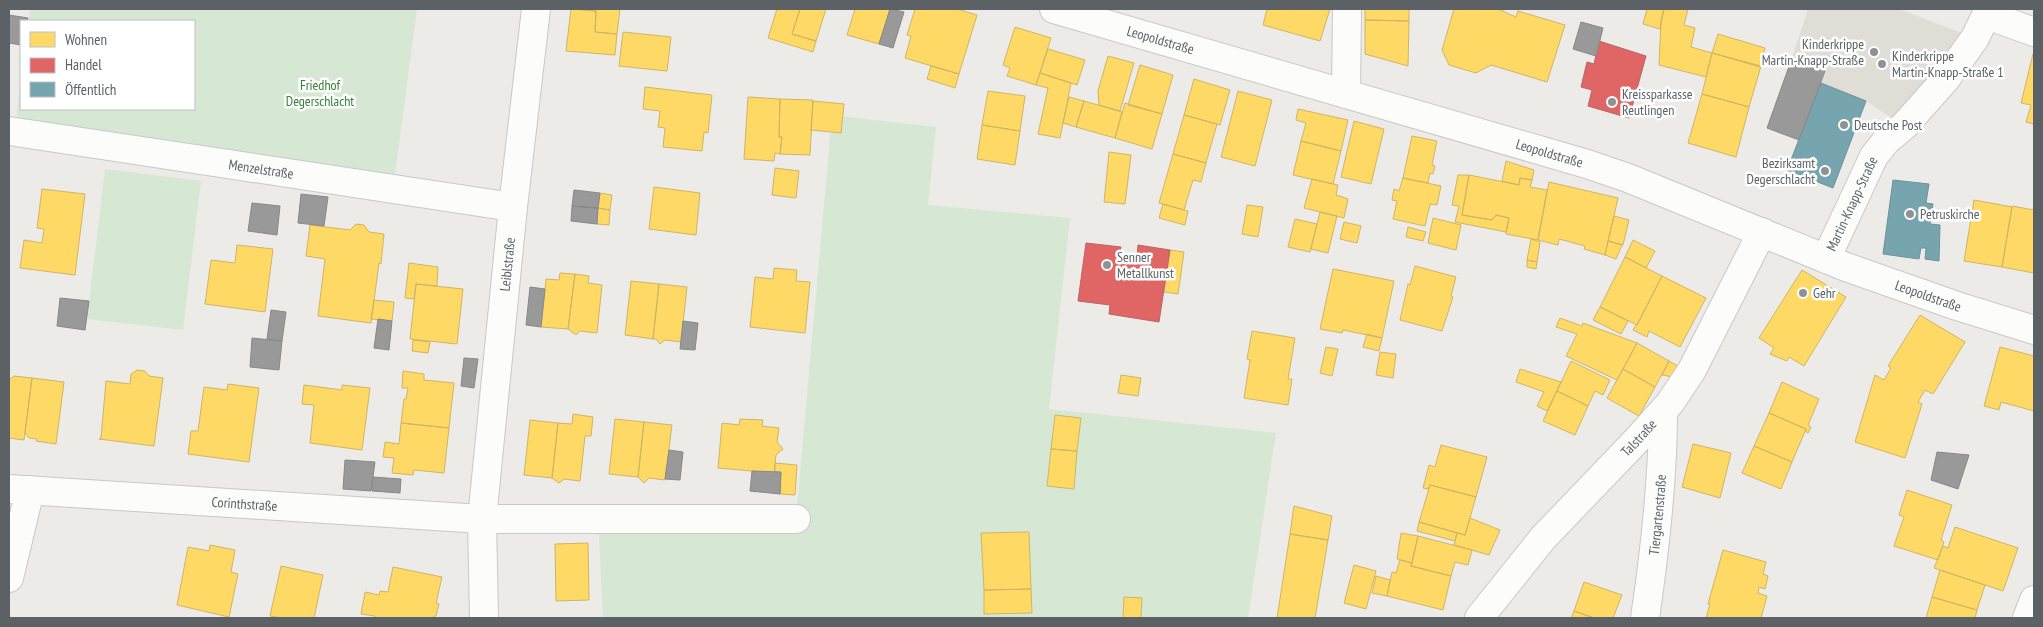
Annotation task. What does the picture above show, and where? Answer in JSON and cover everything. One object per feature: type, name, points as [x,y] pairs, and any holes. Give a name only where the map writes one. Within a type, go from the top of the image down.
[{"type":"street","name":"Leiblstraße","points":[[484,618],[482,519],[513,207],[536,9]]},
{"type":"street","name":"Leopoldstraße","points":[[1054,9],[1587,164],[1826,258],[1957,306],[2034,330]]},
{"type":"street","points":[[1346,94],[1347,9]]},
{"type":"street","points":[[1988,12],[2034,32]]},
{"type":"street","name":"Martin-Knapp-Straße","points":[[1826,258],[1874,156],[1945,80],[1975,38],[1988,12]]},
{"type":"street","name":"Menzelstraße","points":[[9,131],[513,207]]},
{"type":"street","name":"Talstraße","points":[[1479,618],[1553,527],[1663,412],[1692,370],[1762,232]]},
{"type":"street","name":"Tiergartenstraße","points":[[1645,618],[1659,520],[1663,459],[1663,412]]},
{"type":"street","points":[[9,578],[19,490]]},
{"type":"street","name":"Corinthstraße","points":[[19,490],[482,519]]},
{"type":"street","points":[[482,519],[796,519]]},
{"type":"street","points":[[2027,618],[2034,600]]},
{"type":"shaded area","name":"Kinderkrippe Martin-Knapp-Straße 1","points":[[1808,9],[1894,9],[1975,38],[1904,126],[1866,101],[1821,83],[1825,71],[1792,58]]},
{"type":"green space","name":"Friedhof Degerschlacht","points":[[30,9],[417,9],[393,189],[15,132],[20,86],[20,110],[195,110],[195,20],[28,20]]},
{"type":"green space","points":[[832,115],[936,127],[928,205],[1070,218],[1049,409],[1276,433],[1248,618],[603,618],[598,518],[796,518]]},
{"type":"green space","points":[[105,169],[201,181],[183,330],[87,319]]},
{"type":"building: Wohnen","points":[[571,9],[596,11],[595,32],[617,34],[615,55],[566,51]]},
{"type":"building: Wohnen","points":[[577,9],[620,9],[617,34],[595,32],[596,11]]},
{"type":"building: Wohnen","points":[[777,9],[800,9],[792,34],[816,41],[813,52],[768,38]]},
{"type":"building: Wohnen","points":[[800,9],[826,9],[816,41],[792,34]]},
{"type":"building: Wohnen","points":[[855,9],[890,9],[879,44],[847,35]]},
{"type":"building: Wohnen","points":[[915,9],[957,9],[977,15],[959,74],[905,58],[911,36],[907,35]]},
{"type":"building: Wohnen","points":[[1267,9],[1330,9],[1320,41],[1263,25]]},
{"type":"building: Wohnen","points":[[1365,9],[1409,9],[1409,21],[1365,20]]},
{"type":"building: Wohnen","points":[[1454,9],[1498,9],[1516,17],[1518,11],[1565,25],[1547,82],[1491,65],[1476,73],[1449,65],[1442,50]]},
{"type":"building: Wohnen","points":[[1647,9],[1664,9],[1660,29],[1643,24]]},
{"type":"building: Wohnen","points":[[1664,9],[1688,9],[1684,25],[1695,28],[1691,47],[1712,53],[1706,77],[1659,65],[1661,20]]},
{"type":"building: Wohnen","points":[[1365,20],[1409,21],[1408,66],[1365,54]]},
{"type":"building: Wohnen","points":[[1015,27],[1051,38],[1036,85],[1007,76],[1010,68],[1003,65]]},
{"type":"building: Wohnen","points":[[623,32],[671,37],[667,71],[619,66]]},
{"type":"building: Wohnen","points":[[1718,34],[1765,48],[1760,67],[1712,53]]},
{"type":"building: Wohnen","points":[[1048,49],[1085,60],[1077,85],[1040,73]]},
{"type":"building: Wohnen","points":[[1712,53],[1761,66],[1749,107],[1702,94]]},
{"type":"building: Wohnen","points":[[2033,54],[2034,124],[2026,122],[2031,105],[2021,103]]},
{"type":"building: Wohnen","points":[[1108,56],[1134,63],[1120,111],[1099,105],[1098,91]]},
{"type":"building: Wohnen","points":[[1140,65],[1173,75],[1162,114],[1128,105]]},
{"type":"building: Wohnen","points":[[931,66],[959,74],[955,88],[927,79]]},
{"type":"building: Wohnen","points":[[1040,73],[1071,83],[1060,138],[1038,134],[1048,88],[1036,85]]},
{"type":"building: Wohnen","points":[[1194,79],[1230,90],[1220,125],[1184,115]]},
{"type":"building: Wohnen","points":[[645,87],[712,95],[708,133],[704,132],[702,151],[663,147],[665,128],[658,127],[660,111],[643,109]]},
{"type":"building: Wohnen","points":[[988,91],[1025,96],[1020,131],[982,125]]},
{"type":"building: Wohnen","points":[[1238,91],[1272,100],[1255,166],[1221,157]]},
{"type":"building: Wohnen","points":[[1702,94],[1749,107],[1736,157],[1688,143]]},
{"type":"building: Wohnen","points":[[748,97],[780,99],[779,137],[782,137],[780,154],[775,153],[774,161],[744,159]]},
{"type":"building: Wohnen","points":[[1069,97],[1084,101],[1076,127],[1063,123]]},
{"type":"building: Wohnen","points":[[780,99],[813,100],[810,155],[780,154],[782,137],[779,137]]},
{"type":"building: Wohnen","points":[[813,101],[844,104],[841,133],[811,130]]},
{"type":"building: Wohnen","points":[[1084,101],[1122,112],[1115,138],[1076,127]]},
{"type":"building: Wohnen","points":[[1125,103],[1162,114],[1152,149],[1115,138]]},
{"type":"building: Wohnen","points":[[1298,109],[1348,120],[1341,151],[1301,141],[1306,123],[1296,120]]},
{"type":"building: Wohnen","points":[[1184,115],[1217,124],[1206,163],[1173,154]]},
{"type":"building: Wohnen","points":[[1354,121],[1384,129],[1371,184],[1341,177]]},
{"type":"building: Wohnen","points":[[982,125],[1020,131],[1015,165],[977,159]]},
{"type":"building: Wohnen","points":[[1412,136],[1437,141],[1432,165],[1435,166],[1433,174],[1430,173],[1428,183],[1403,178]]},
{"type":"building: Wohnen","points":[[1301,141],[1341,151],[1333,184],[1293,175]]},
{"type":"building: Wohnen","points":[[1109,152],[1131,155],[1125,204],[1104,202]]},
{"type":"building: Wohnen","points":[[1173,154],[1206,163],[1201,182],[1193,180],[1184,210],[1159,203]]},
{"type":"building: Wohnen","points":[[1506,161],[1534,170],[1532,180],[1520,178],[1519,185],[1502,181]]},
{"type":"building: Wohnen","points":[[775,168],[799,171],[796,198],[772,195]]},
{"type":"building: Wohnen","points":[[1458,175],[1469,175],[1462,215],[1492,220],[1496,215],[1509,218],[1506,232],[1455,222],[1459,206],[1452,205]]},
{"type":"building: Wohnen","points":[[1469,175],[1519,185],[1520,178],[1532,180],[1530,187],[1547,190],[1538,240],[1506,234],[1509,218],[1496,215],[1492,220],[1462,215]]},
{"type":"building: Wohnen","points":[[1403,178],[1441,186],[1437,205],[1430,204],[1425,226],[1393,219],[1397,201],[1392,200],[1394,189],[1399,191]]},
{"type":"building: Wohnen","points":[[1312,179],[1338,185],[1336,195],[1348,199],[1344,218],[1304,208]]},
{"type":"building: Wohnen","points":[[1549,182],[1618,198],[1605,255],[1584,249],[1585,246],[1559,239],[1558,245],[1538,240]]},
{"type":"building: Wohnen","points":[[654,187],[700,193],[696,235],[649,229]]},
{"type":"building: Wohnen","points":[[42,189],[85,194],[75,275],[20,268],[24,240],[42,243],[44,229],[37,228]]},
{"type":"building: Wohnen","points":[[600,193],[612,195],[610,210],[598,208]]},
{"type":"building: Wohnen","points":[[1974,200],[2012,207],[2002,267],[1964,261]]},
{"type":"building: Wohnen","points":[[1163,204],[1188,211],[1185,225],[1159,218]]},
{"type":"building: Wohnen","points":[[1247,205],[1263,207],[1258,237],[1242,234]]},
{"type":"building: Wohnen","points":[[2012,206],[2034,210],[2034,273],[2002,267]]},
{"type":"building: Wohnen","points":[[598,208],[610,210],[609,225],[597,224]]},
{"type":"building: Wohnen","points":[[1320,212],[1337,216],[1328,253],[1311,249]]},
{"type":"building: Wohnen","points":[[1614,216],[1629,220],[1623,245],[1608,241]]},
{"type":"building: Wohnen","points":[[1433,218],[1461,225],[1456,250],[1428,243]]},
{"type":"building: Wohnen","points":[[1295,219],[1317,224],[1310,252],[1288,247]]},
{"type":"building: Wohnen","points":[[1344,222],[1361,226],[1357,243],[1340,239]]},
{"type":"building: Wohnen","points":[[356,224],[364,225],[369,232],[384,234],[371,323],[318,316],[325,259],[306,256],[310,225],[350,230]]},
{"type":"building: Wohnen","points":[[1408,227],[1426,232],[1423,241],[1406,237]]},
{"type":"building: Wohnen","points":[[1531,239],[1540,242],[1537,262],[1527,260]]},
{"type":"building: Wohnen","points":[[1633,240],[1655,251],[1646,268],[1625,257]]},
{"type":"building: Wohnen","points":[[1608,241],[1622,245],[1616,259],[1605,255]]},
{"type":"building: Wohnen","points":[[237,245],[273,249],[265,312],[205,304],[211,260],[235,263]]},
{"type":"building: Wohnen","points":[[1170,250],[1184,252],[1178,294],[1164,292]]},
{"type":"building: Wohnen","points":[[1625,257],[1662,276],[1637,325],[1600,307]]},
{"type":"building: Wohnen","points":[[1527,260],[1537,262],[1536,269],[1527,267]]},
{"type":"building: Wohnen","points":[[409,263],[438,267],[437,286],[416,284],[414,299],[405,298]]},
{"type":"building: Wohnen","points":[[1415,266],[1456,277],[1451,296],[1453,297],[1442,331],[1400,320],[1408,284],[1410,285]]},
{"type":"building: Wohnen","points":[[774,268],[797,270],[796,281],[810,282],[805,333],[750,327],[755,277],[773,279]]},
{"type":"building: Wohnen","points":[[1333,269],[1394,281],[1382,338],[1343,330],[1342,333],[1320,329]]},
{"type":"building: Wohnen","points":[[1802,270],[1846,297],[1804,366],[1789,357],[1787,361],[1770,354],[1774,348],[1759,338]]},
{"type":"building: Wohnen","points":[[560,273],[575,274],[568,329],[541,327],[546,279],[559,280]]},
{"type":"building: Wohnen","points":[[575,274],[589,276],[588,283],[602,285],[597,333],[580,331],[576,335],[568,329]]},
{"type":"building: Wohnen","points":[[1662,276],[1706,298],[1680,347],[1649,331],[1647,337],[1633,330]]},
{"type":"building: Wohnen","points":[[631,281],[659,284],[653,339],[625,335]]},
{"type":"building: Wohnen","points":[[416,284],[463,289],[457,344],[410,339]]},
{"type":"building: Wohnen","points":[[659,284],[687,287],[681,342],[665,340],[660,344],[656,339],[653,339]]},
{"type":"building: Wohnen","points":[[374,300],[394,302],[392,321],[371,319]]},
{"type":"building: Wohnen","points":[[1600,307],[1628,321],[1621,334],[1593,320]]},
{"type":"building: Wohnen","points":[[1920,315],[1965,342],[1933,394],[1925,390],[1918,402],[1922,404],[1905,458],[1855,442],[1875,375],[1884,380],[1891,368],[1888,366]]},
{"type":"building: Wohnen","points":[[1560,318],[1582,326],[1583,323],[1637,343],[1617,380],[1566,356],[1577,334],[1556,327]]},
{"type":"building: Wohnen","points":[[1252,331],[1295,338],[1288,379],[1292,379],[1288,405],[1244,398],[1250,360],[1247,359]]},
{"type":"building: Wohnen","points":[[1367,334],[1382,338],[1379,351],[1363,347]]},
{"type":"building: Wohnen","points":[[413,340],[430,342],[428,353],[412,351]]},
{"type":"building: Wohnen","points":[[1637,343],[1669,361],[1655,387],[1623,369]]},
{"type":"building: Wohnen","points":[[1326,347],[1338,349],[1332,376],[1320,373]]},
{"type":"building: Wohnen","points":[[2000,347],[2034,356],[2034,411],[2001,402],[1999,410],[1984,406]]},
{"type":"building: Wohnen","points":[[1380,352],[1396,354],[1393,378],[1376,375]]},
{"type":"building: Wohnen","points":[[1571,361],[1610,380],[1603,395],[1595,391],[1588,406],[1557,391]]},
{"type":"building: Wohnen","points":[[1669,361],[1678,366],[1673,377],[1662,375]]},
{"type":"building: Wohnen","points":[[1520,369],[1561,382],[1547,411],[1537,406],[1544,392],[1516,382]]},
{"type":"building: Wohnen","points":[[1623,369],[1655,387],[1639,416],[1607,398]]},
{"type":"building: Wohnen","points":[[137,370],[145,371],[149,376],[163,378],[154,446],[99,439],[101,438],[106,381],[130,384],[131,374]]},
{"type":"building: Wohnen","points":[[403,371],[424,374],[424,380],[454,383],[449,428],[401,423],[404,399],[406,399],[408,388],[402,388]]},
{"type":"building: Wohnen","points":[[1121,375],[1141,378],[1138,396],[1118,393]]},
{"type":"building: Wohnen","points":[[14,376],[32,378],[24,440],[9,438],[9,380]]},
{"type":"building: Wohnen","points":[[32,378],[64,382],[56,444],[36,441],[37,439],[29,438],[25,433]]},
{"type":"building: Wohnen","points":[[1782,382],[1819,399],[1808,425],[1811,427],[1808,433],[1805,431],[1806,429],[1769,413]]},
{"type":"building: Wohnen","points":[[228,384],[259,388],[249,462],[188,454],[191,431],[198,431],[204,387],[227,390]]},
{"type":"building: Wohnen","points":[[304,385],[342,390],[342,385],[370,388],[362,450],[310,443],[314,405],[302,404]]},
{"type":"building: Wohnen","points":[[1557,391],[1588,406],[1575,435],[1543,421]]},
{"type":"building: Wohnen","points":[[1769,413],[1806,429],[1792,462],[1754,446]]},
{"type":"building: Wohnen","points":[[573,414],[593,417],[591,436],[585,436],[580,481],[564,479],[559,483],[552,478],[558,423],[572,424]]},
{"type":"building: Wohnen","points":[[1055,415],[1081,418],[1077,451],[1051,449]]},
{"type":"building: Wohnen","points":[[615,419],[644,422],[638,477],[609,474]]},
{"type":"building: Wohnen","points":[[740,419],[763,420],[762,426],[779,428],[777,442],[783,449],[776,455],[774,473],[718,468],[722,423],[739,425]]},
{"type":"building: Wohnen","points":[[530,420],[558,423],[552,478],[524,475]]},
{"type":"building: Wohnen","points":[[644,422],[672,425],[665,480],[649,478],[644,483],[638,477]]},
{"type":"building: Wohnen","points":[[401,423],[449,428],[444,473],[414,470],[413,475],[392,473],[394,458],[383,457],[385,442],[399,444]]},
{"type":"building: Wohnen","points":[[1693,444],[1731,453],[1720,498],[1682,487]]},
{"type":"building: Wohnen","points":[[1441,445],[1487,457],[1476,497],[1430,485],[1428,489],[1423,488],[1429,465],[1435,467]]},
{"type":"building: Wohnen","points":[[1754,446],[1792,462],[1781,489],[1742,473]]},
{"type":"building: Wohnen","points":[[1051,449],[1077,451],[1074,489],[1047,486]]},
{"type":"building: Wohnen","points":[[775,463],[797,465],[795,495],[780,494],[781,472],[775,472]]},
{"type":"building: Wohnen","points":[[1430,485],[1476,497],[1465,535],[1419,522]]},
{"type":"building: Wohnen","points":[[1907,490],[1952,505],[1941,540],[1944,542],[1938,560],[1894,546],[1904,517],[1899,515]]},
{"type":"building: Wohnen","points":[[1294,506],[1332,516],[1328,540],[1290,534]]},
{"type":"building: Wohnen","points":[[1470,518],[1500,530],[1489,555],[1454,545],[1457,533],[1465,535]]},
{"type":"building: Wohnen","points":[[1419,522],[1457,533],[1455,541],[1417,531]]},
{"type":"building: Wohnen","points":[[1955,527],[2018,548],[2003,591],[1934,568],[1943,546],[1948,548]]},
{"type":"building: Wohnen","points":[[1029,532],[1031,589],[984,590],[981,533]]},
{"type":"building: Wohnen","points":[[1401,533],[1418,536],[1412,563],[1397,559]]},
{"type":"building: Wohnen","points":[[1290,534],[1328,540],[1315,618],[1277,618]]},
{"type":"building: Wohnen","points":[[1418,536],[1472,550],[1468,565],[1455,562],[1451,576],[1411,566]]},
{"type":"building: Wohnen","points":[[588,543],[589,600],[556,601],[555,544]]},
{"type":"building: Wohnen","points":[[210,545],[235,550],[231,572],[238,574],[229,617],[177,605],[188,547],[209,551]]},
{"type":"building: Wohnen","points":[[1723,550],[1766,562],[1763,574],[1768,576],[1765,589],[1759,587],[1758,593],[1767,596],[1761,618],[1706,618]]},
{"type":"building: Wohnen","points":[[1400,560],[1412,563],[1411,566],[1451,576],[1443,610],[1387,596],[1392,572],[1396,573]]},
{"type":"building: Wohnen","points":[[1354,565],[1376,571],[1366,609],[1344,603]]},
{"type":"building: Wohnen","points":[[281,566],[323,575],[314,618],[270,616]]},
{"type":"building: Wohnen","points":[[393,567],[442,577],[436,603],[439,604],[436,616],[433,618],[375,618],[375,616],[361,614],[365,592],[379,595],[380,591],[388,592]]},
{"type":"building: Wohnen","points":[[1940,570],[1985,585],[1977,610],[1932,597]]},
{"type":"building: Wohnen","points":[[1376,576],[1390,580],[1387,596],[1372,593]]},
{"type":"building: Wohnen","points":[[1584,582],[1622,595],[1613,618],[1594,618],[1574,611]]},
{"type":"building: Wohnen","points":[[1031,589],[1032,613],[984,614],[984,590]]},
{"type":"building: Wohnen","points":[[1124,597],[1142,598],[1141,618],[1123,618]]},
{"type":"building: Wohnen","points":[[1932,597],[1977,610],[1975,618],[1926,618]]},
{"type":"building: Wohnen","points":[[1574,611],[1594,618],[1571,618]]},
{"type":"building: Handel","points":[[1599,41],[1646,56],[1629,118],[1588,106],[1592,90],[1581,87],[1587,62],[1594,64]]},
{"type":"building: Handel","points":[[1086,243],[1121,247],[1119,256],[1137,258],[1138,245],[1170,250],[1159,322],[1109,314],[1110,305],[1078,301]]},
{"type":"building: Öffentlich","points":[[1821,83],[1866,101],[1833,188],[1787,170]]},
{"type":"building: Öffentlich","name":"Petruskirche","points":[[1893,180],[1929,184],[1926,203],[1933,204],[1930,224],[1940,225],[1939,261],[1925,259],[1926,248],[1921,248],[1919,259],[1883,254]]},
{"type":"building: Industrie","points":[[890,9],[904,12],[893,48],[879,44]]},
{"type":"building: Industrie","points":[[9,15],[28,18],[27,20],[20,20],[20,45],[9,43]]},
{"type":"building: Industrie","points":[[1581,22],[1603,28],[1596,56],[1573,49]]},
{"type":"building: Industrie","points":[[1792,58],[1825,71],[1799,140],[1767,128]]},
{"type":"building: Industrie","points":[[574,190],[600,193],[598,208],[572,206]]},
{"type":"building: Industrie","points":[[301,194],[328,197],[324,226],[298,223]]},
{"type":"building: Industrie","points":[[252,203],[280,206],[277,235],[248,231]]},
{"type":"building: Industrie","points":[[572,206],[598,208],[597,224],[571,221]]},
{"type":"building: Industrie","points":[[530,287],[545,289],[541,327],[526,325]]},
{"type":"building: Industrie","points":[[60,298],[89,301],[85,330],[57,326]]},
{"type":"building: Industrie","points":[[271,310],[286,312],[282,341],[267,339]]},
{"type":"building: Industrie","points":[[378,319],[392,321],[389,350],[374,348]]},
{"type":"building: Industrie","points":[[683,321],[698,323],[695,350],[680,349]]},
{"type":"building: Industrie","points":[[252,338],[282,341],[279,370],[250,367]]},
{"type":"building: Industrie","points":[[464,358],[478,359],[474,388],[461,386]]},
{"type":"building: Industrie","points":[[669,450],[683,452],[680,480],[665,479]]},
{"type":"building: Industrie","points":[[1937,452],[1969,455],[1958,489],[1931,480]]},
{"type":"building: Industrie","points":[[345,460],[375,462],[371,491],[343,489]]},
{"type":"building: Industrie","points":[[752,471],[781,472],[780,494],[750,491]]},
{"type":"building: Industrie","points":[[373,477],[401,479],[400,493],[372,491]]},
{"type":"place","name":"Kinderkrippe Martin-Knapp-Straße","points":[[1874,52]]},
{"type":"place","name":"Kinderkrippe Martin-Knapp-Straße 1","points":[[1882,64]]},
{"type":"place","name":"Kreissparkasse Reutlingen","points":[[1612,102]]},
{"type":"place","name":"Deutsche Post","points":[[1844,125]]},
{"type":"place","name":"Bezirksamt Degerschlacht","points":[[1825,171]]},
{"type":"place","name":"Petruskirche","points":[[1910,214]]},
{"type":"place","name":"Senner Metallkunst","points":[[1107,265]]},
{"type":"place","name":"Gehr","points":[[1803,293]]}]
